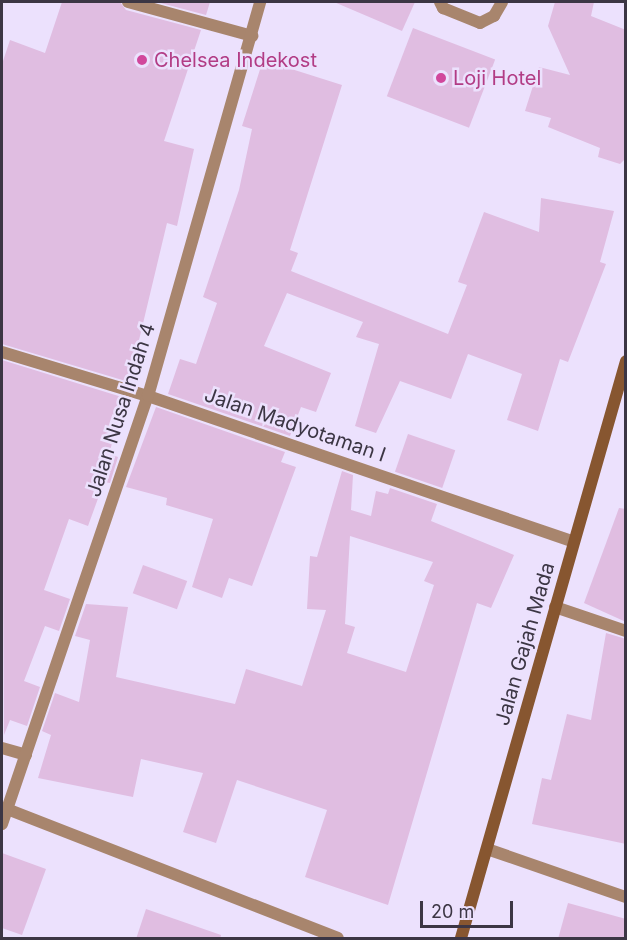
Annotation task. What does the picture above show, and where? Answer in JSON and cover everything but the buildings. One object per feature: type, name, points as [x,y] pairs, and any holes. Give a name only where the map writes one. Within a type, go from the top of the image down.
[{"type":"main road","name":"Jalan Gajah Mada","points":[[461,939],[626,361]]},
{"type":"street","points":[[128,2],[252,36]]},
{"type":"street","name":"Jalan Nusa Indah 4","points":[[2,824],[148,396],[260,2]]},
{"type":"street","points":[[440,2],[453,13],[480,23],[495,16],[502,2]]},
{"type":"street","name":"Jalan Madyotaman I","points":[[2,352],[148,396],[574,542]]},
{"type":"street","points":[[555,607],[626,632]]},
{"type":"street","points":[[2,748],[26,755]]},
{"type":"street","points":[[7,809],[338,939]]},
{"type":"street","points":[[487,849],[626,897]]},
{"type":"place","name":"Chelsea Indekost","points":[[142,60]]},
{"type":"place","name":"Loji Hotel","points":[[441,78]]}]
